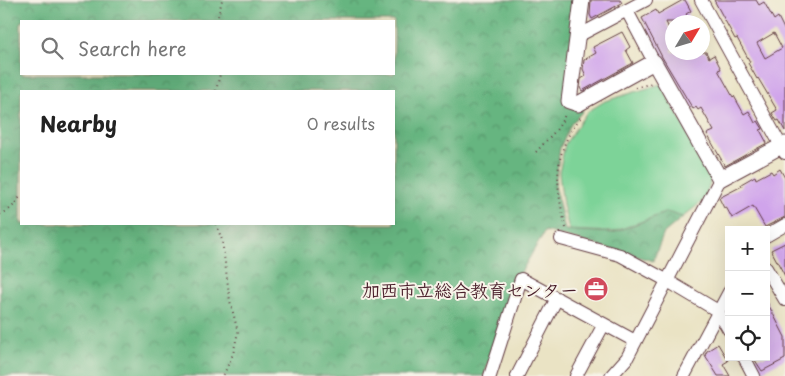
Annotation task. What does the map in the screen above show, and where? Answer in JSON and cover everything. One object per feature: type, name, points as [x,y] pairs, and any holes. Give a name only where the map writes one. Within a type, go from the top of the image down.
[{"type":"street","points":[[582,0],[569,101],[578,104],[654,62]]},
{"type":"street","points":[[576,37],[646,0]]},
{"type":"street","points":[[611,376],[627,358],[720,179],[784,148],[701,0]]},
{"type":"street","points":[[627,11],[720,179]]},
{"type":"street","points":[[770,234],[785,225]]},
{"type":"street","points":[[564,237],[620,255],[718,311],[725,323]]},
{"type":"street","points":[[768,271],[785,300]]},
{"type":"street","points":[[490,376],[521,279],[635,341]]},
{"type":"street","points":[[517,376],[557,298]]},
{"type":"street","points":[[684,376],[725,299]]},
{"type":"street","points":[[576,376],[604,324]]},
{"type":"street","points":[[746,361],[754,376]]},
{"type":"path","points":[[217,20],[222,0]]},
{"type":"path","points":[[216,90],[220,75]]},
{"type":"path","points":[[634,89],[664,80]]},
{"type":"path","points":[[536,152],[558,128],[565,116],[569,101]]},
{"type":"path","points":[[564,237],[558,173],[563,145],[583,114]]},
{"type":"path","points":[[0,214],[15,205],[20,197]]},
{"type":"path","points":[[216,225],[222,240],[230,301],[238,332],[233,354],[223,376]]},
{"type":"green space","points":[[0,0],[580,0],[573,101],[583,111],[571,124],[560,148],[555,185],[565,230],[613,233],[667,212],[683,217],[664,233],[653,261],[545,231],[520,274],[484,376],[0,376]]},
{"type":"green space","points":[[661,84],[712,176],[705,199],[683,217],[667,212],[613,232],[569,230],[563,205],[559,173],[565,144],[587,112],[605,101]]},
{"type":"building","points":[[591,0],[620,0],[622,3],[592,19],[590,15]]},
{"type":"building","points":[[685,0],[691,11],[687,15],[665,15],[665,60],[710,60],[710,57],[714,55],[721,69],[718,70],[733,97],[744,114],[749,111],[755,123],[758,121],[763,129],[760,130],[767,143],[725,166],[707,134],[714,131],[701,108],[698,110],[696,107],[693,109],[662,57],[642,18],[656,10],[658,14]]},
{"type":"building","points":[[714,0],[756,0],[759,5],[764,2],[774,20],[778,17],[785,31],[785,131],[779,120],[777,121],[772,113],[777,110],[748,63],[750,62],[737,38],[735,39]],"holes":[[[774,33],[782,48],[765,58],[757,43]]]},
{"type":"building","points":[[622,32],[630,47],[626,50],[633,63],[582,91],[580,88],[581,79],[586,76],[583,69],[584,60],[596,53],[593,47]]},
{"type":"building","points":[[780,169],[785,178],[785,217],[764,226],[753,206],[732,218],[719,198],[742,186],[741,184],[755,176],[756,179],[771,171],[773,174]]},
{"type":"building","points":[[785,243],[785,276],[771,250]]},
{"type":"building","points":[[770,308],[785,337],[785,359],[762,371],[756,361],[770,361]]},
{"type":"building","points":[[718,344],[725,356],[725,361],[728,361],[723,364],[730,376],[718,376],[705,355],[707,351]]},
{"type":"place","name":"加西市立総合教育センター","points":[[596,289]]}]
